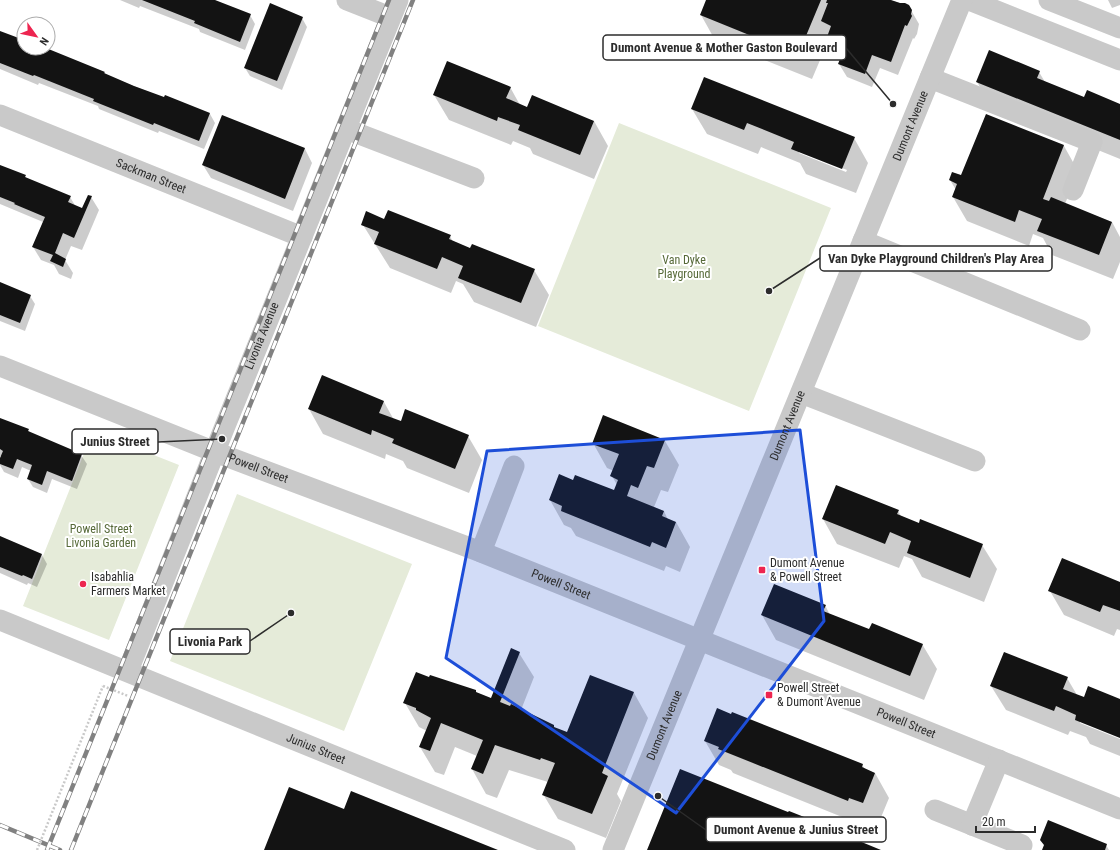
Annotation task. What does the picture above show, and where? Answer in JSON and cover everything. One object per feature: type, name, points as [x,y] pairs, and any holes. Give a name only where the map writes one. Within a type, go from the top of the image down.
[{"type":"street","points":[[347,0],[394,9]]},
{"type":"street","name":"Dumont Avenue","points":[[613,850],[962,0]]},
{"type":"street","points":[[970,0],[1120,60]]},
{"type":"street","points":[[1049,0],[1120,28]]},
{"type":"street","name":"Livonia Avenue","points":[[128,671],[394,9]]},
{"type":"street","points":[[930,78],[1092,142],[1073,190]]},
{"type":"street","name":"Sackman Street","points":[[0,115],[302,237]]},
{"type":"street","points":[[346,129],[474,178]]},
{"type":"street","points":[[863,240],[1080,330]]},
{"type":"street","name":"Powell Street","points":[[0,366],[215,452],[481,552],[1120,809]]},
{"type":"street","points":[[801,393],[975,461]]},
{"type":"street","points":[[481,552],[514,466]]},
{"type":"street","name":"Junius Street","points":[[0,620],[565,850]]},
{"type":"street","points":[[972,825],[999,760]]},
{"type":"street","points":[[935,810],[1022,846]]},
{"type":"path","points":[[36,850],[103,686]]},
{"type":"highlighted area","points":[[800,430],[824,621],[676,813],[446,658],[487,451]]},
{"type":"green space","name":"Van Dyke Playground","points":[[619,123],[831,208],[749,411],[538,326]]},
{"type":"green space","name":"Powell Street Livonia Garden","points":[[93,431],[179,465],[109,640],[23,606]]},
{"type":"green space","points":[[237,494],[412,564],[344,731],[170,661]]},
{"type":"building","points":[[142,0],[215,0],[251,14],[240,42],[194,23],[195,21]]},
{"type":"building","points":[[706,0],[821,0],[798,55],[700,15]]},
{"type":"building","points":[[827,0],[891,0],[909,5],[912,10],[912,16],[907,26],[905,25],[891,62],[872,55],[865,74],[838,64],[846,44],[827,37],[831,26],[821,21],[828,3],[826,3]]},
{"type":"building","points":[[270,3],[303,17],[277,81],[244,68]]},
{"type":"building","points":[[0,31],[16,37],[16,56],[56,56],[56,52],[105,72],[104,73],[134,86],[164,97],[165,95],[210,113],[199,141],[154,123],[153,125],[93,101],[94,99],[0,63]]},
{"type":"building","points":[[989,50],[1040,71],[1037,78],[1084,97],[1087,90],[1120,104],[1120,140],[976,82]]},
{"type":"building","points":[[447,61],[511,87],[506,98],[527,107],[532,95],[594,121],[580,155],[518,130],[520,125],[498,117],[497,121],[433,95]]},
{"type":"building","points":[[704,77],[855,137],[842,169],[791,149],[794,142],[747,123],[744,130],[691,109]]},
{"type":"building","points":[[986,114],[1064,145],[1043,199],[1049,201],[1051,197],[1112,222],[1099,255],[1037,231],[1042,219],[1019,210],[1015,222],[952,197],[957,184],[949,180],[952,172],[961,175]]},
{"type":"building","points":[[222,115],[305,148],[285,199],[202,165]]},
{"type":"building","points":[[0,165],[26,175],[25,177],[71,196],[68,202],[82,208],[88,195],[92,196],[74,238],[63,233],[55,253],[66,259],[63,267],[50,261],[53,255],[32,247],[45,217],[0,197]]},
{"type":"building","points":[[388,210],[451,235],[449,239],[470,248],[472,244],[535,269],[521,303],[458,278],[463,266],[442,257],[437,269],[374,244],[379,232],[361,225],[366,211],[384,219]]},
{"type":"building","points":[[0,282],[31,295],[20,323],[0,315]]},
{"type":"building","points":[[322,375],[384,401],[379,413],[401,421],[405,409],[469,435],[455,469],[392,443],[394,439],[372,430],[371,435],[308,409]]},
{"type":"building","points":[[603,415],[665,440],[654,468],[647,466],[638,488],[631,485],[627,496],[664,511],[662,516],[676,522],[666,548],[652,542],[650,547],[561,511],[562,506],[549,500],[559,474],[573,480],[575,475],[614,490],[618,480],[610,476],[619,454],[592,444]]},
{"type":"building","points":[[0,418],[29,429],[28,431],[82,454],[72,481],[47,471],[42,485],[27,479],[32,465],[17,459],[13,469],[0,464],[0,458],[3,451],[0,449]]},
{"type":"building","points":[[836,485],[899,510],[897,514],[919,523],[920,519],[983,544],[970,578],[907,553],[911,541],[890,532],[885,544],[822,519]]},
{"type":"building","points":[[0,536],[42,554],[32,579],[0,567]]},
{"type":"building","points":[[1062,558],[1120,582],[1120,611],[1103,605],[1100,612],[1048,591]]},
{"type":"building","points":[[774,584],[826,605],[823,611],[869,629],[872,623],[923,644],[910,676],[761,615]]},
{"type":"building","points":[[511,648],[520,652],[500,702],[510,706],[511,704],[554,725],[554,727],[567,732],[590,675],[634,692],[602,773],[608,776],[592,814],[542,795],[555,763],[541,758],[540,760],[495,745],[483,774],[471,769],[483,740],[441,723],[430,751],[419,747],[431,718],[416,710],[416,708],[403,703],[416,672],[476,690],[476,692],[491,698]]},
{"type":"building","points":[[1004,652],[1068,677],[1063,689],[1084,697],[1088,686],[1120,699],[1120,738],[1075,720],[1076,715],[1056,706],[1054,711],[990,686]]},
{"type":"building","points":[[717,708],[731,714],[732,712],[863,764],[862,767],[875,773],[863,803],[849,798],[848,801],[718,749],[719,747],[704,741]]},
{"type":"building","points":[[680,769],[847,834],[847,836],[881,850],[647,850]]},
{"type":"building","points":[[289,787],[344,809],[351,791],[498,850],[264,850]]},
{"type":"building","points":[[1048,820],[1107,844],[1105,850],[1042,850],[1044,845],[1040,840]]},
{"type":"railway","points":[[47,850],[389,0]]},
{"type":"railway","points":[[71,850],[413,0]]},
{"type":"railway","points":[[0,825],[60,850]]},
{"type":"place","name":"Dumont Avenue & Mother Gaston Boulevard","points":[[893,104]]},
{"type":"place","name":"Van Dyke Playground Children's Play Area","points":[[769,291]]},
{"type":"place","name":"Junius Street","points":[[222,439]]},
{"type":"place","name":"Dumont Avenue & Powell Street","points":[[762,570]]},
{"type":"place","name":"Isabahlia Farmers Market","points":[[83,584]]},
{"type":"place","name":"Livonia Park","points":[[291,613]]},
{"type":"place","name":"Powell Street & Dumont Avenue","points":[[769,695]]},
{"type":"place","name":"Dumont Avenue & Junius Street","points":[[658,796]]}]
